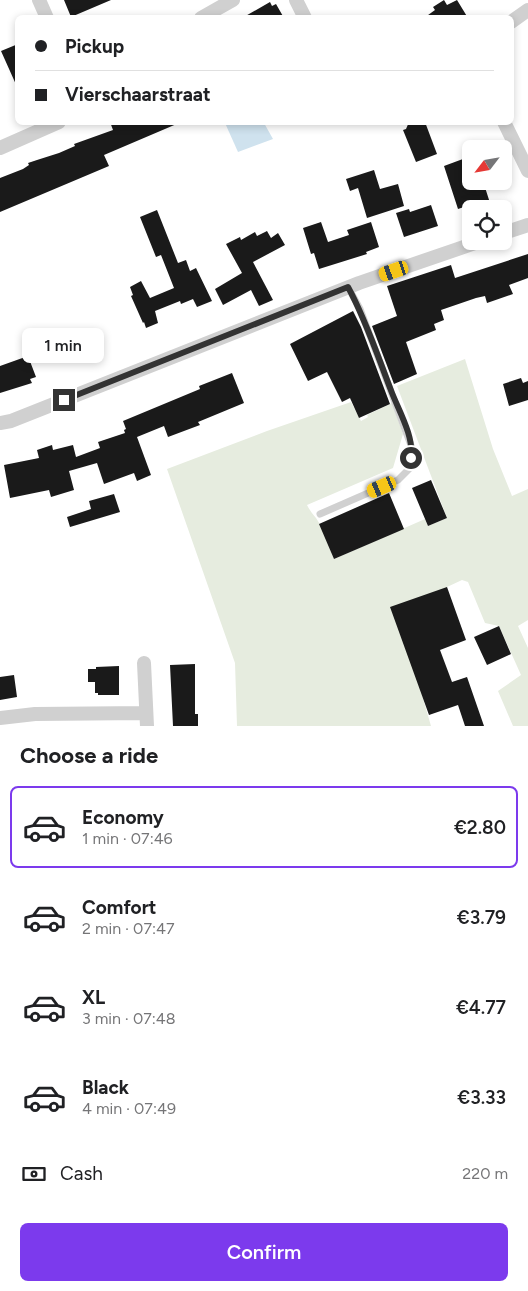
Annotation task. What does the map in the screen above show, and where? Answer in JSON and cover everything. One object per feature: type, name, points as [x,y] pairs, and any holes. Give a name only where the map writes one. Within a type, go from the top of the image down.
[{"type":"street","points":[[39,0],[46,15]]},
{"type":"street","points":[[206,15],[233,0]]},
{"type":"street","points":[[296,0],[304,15]]},
{"type":"street","points":[[514,20],[528,10]]},
{"type":"street","points":[[0,148],[52,125]]},
{"type":"street","points":[[505,125],[528,171]]},
{"type":"street","points":[[512,231],[528,225]]},
{"type":"street","points":[[0,423],[11,421],[348,287],[462,248]]},
{"type":"street","points":[[0,718],[35,714],[146,719],[144,663]]},
{"type":"lane","points":[[320,514],[398,480],[410,468],[412,448],[360,309],[348,287]]},
{"type":"shaded area","points":[[465,359],[493,449],[512,496],[528,489],[528,620],[518,626],[528,648],[528,726],[513,726],[498,691],[521,675],[499,626],[485,623],[468,582],[462,580],[447,587],[422,695],[431,726],[237,726],[235,663],[167,469],[351,402],[361,421],[368,417],[367,415],[392,403],[403,434],[393,468],[307,505],[319,522],[334,559],[425,519],[428,526],[447,518],[397,386]]},
{"type":"water","points":[[226,125],[265,125],[273,139],[238,152]]},
{"type":"building","points":[[64,0],[111,0],[76,15],[70,15]]},
{"type":"building","points":[[444,0],[447,5],[457,0],[466,15],[428,15],[435,10],[433,7]]},
{"type":"building","points":[[270,2],[272,6],[276,4],[282,15],[247,15]]},
{"type":"building","points":[[15,45],[15,82],[1,51]]},
{"type":"building","points":[[111,125],[174,125],[104,155],[109,166],[0,212],[0,178],[23,169],[29,165],[28,163],[59,153],[75,146],[74,144],[113,130]]},
{"type":"building","points":[[408,125],[426,125],[437,154],[416,162],[403,130]]},
{"type":"building","points":[[462,159],[462,190],[486,190],[489,200],[462,200],[462,208],[458,209],[444,166]]},
{"type":"building","points":[[374,170],[380,189],[398,184],[404,206],[367,218],[358,188],[350,191],[346,179]]},
{"type":"building","points":[[431,205],[438,226],[404,237],[396,213],[409,209],[410,212]]},
{"type":"building","points":[[157,210],[178,263],[186,260],[190,271],[196,268],[212,301],[197,307],[193,299],[181,304],[180,301],[155,311],[158,323],[146,328],[131,296],[133,295],[130,287],[141,281],[150,298],[174,288],[161,255],[156,257],[140,217]]},
{"type":"building","points":[[321,222],[328,242],[349,235],[347,230],[371,222],[379,247],[366,252],[367,254],[319,269],[314,253],[311,254],[303,228]]},
{"type":"building","points":[[267,231],[271,238],[278,233],[285,245],[253,262],[273,300],[259,306],[251,290],[223,305],[215,289],[242,273],[226,244],[240,237],[241,240],[255,232],[257,236]]},
{"type":"building","points":[[528,254],[528,278],[509,285],[513,294],[487,303],[485,296],[476,298],[441,310],[444,320],[434,324],[436,330],[406,342],[417,374],[394,384],[372,326],[397,316],[387,286],[451,265],[455,278]]},
{"type":"building","points":[[353,311],[361,327],[390,404],[359,418],[350,398],[342,402],[327,372],[308,381],[290,344]]},
{"type":"building","points":[[28,356],[36,377],[30,379],[32,383],[0,393],[0,366]]},
{"type":"building","points":[[232,373],[244,403],[198,422],[200,425],[168,437],[164,426],[137,437],[151,475],[137,481],[134,473],[104,484],[97,463],[69,471],[74,490],[51,497],[49,490],[10,498],[4,465],[39,458],[37,450],[52,445],[53,450],[73,445],[76,457],[100,448],[98,442],[125,433],[124,430],[126,429],[123,421],[200,389],[199,386]]},
{"type":"building","points":[[521,378],[523,383],[528,381],[528,400],[509,406],[503,384]]},
{"type":"building","points":[[431,480],[447,518],[428,526],[412,488]]},
{"type":"building","points":[[389,493],[404,529],[334,559],[319,524]]},
{"type":"building","points":[[114,494],[120,512],[70,527],[67,517],[91,509],[89,501]]},
{"type":"building","points":[[447,587],[466,640],[440,650],[452,682],[467,677],[484,726],[465,726],[458,705],[429,715],[390,607]]},
{"type":"building","points":[[499,626],[511,654],[487,665],[474,637]]},
{"type":"building","points":[[195,664],[195,714],[198,714],[198,726],[173,726],[170,665]]},
{"type":"building","points":[[119,666],[119,695],[98,695],[98,693],[95,693],[95,682],[88,682],[88,669]]},
{"type":"building","points":[[14,675],[17,697],[0,700],[0,677]]},
{"type":"route","points":[[64,400],[348,287],[360,309],[404,424],[412,448],[411,458]]}]
